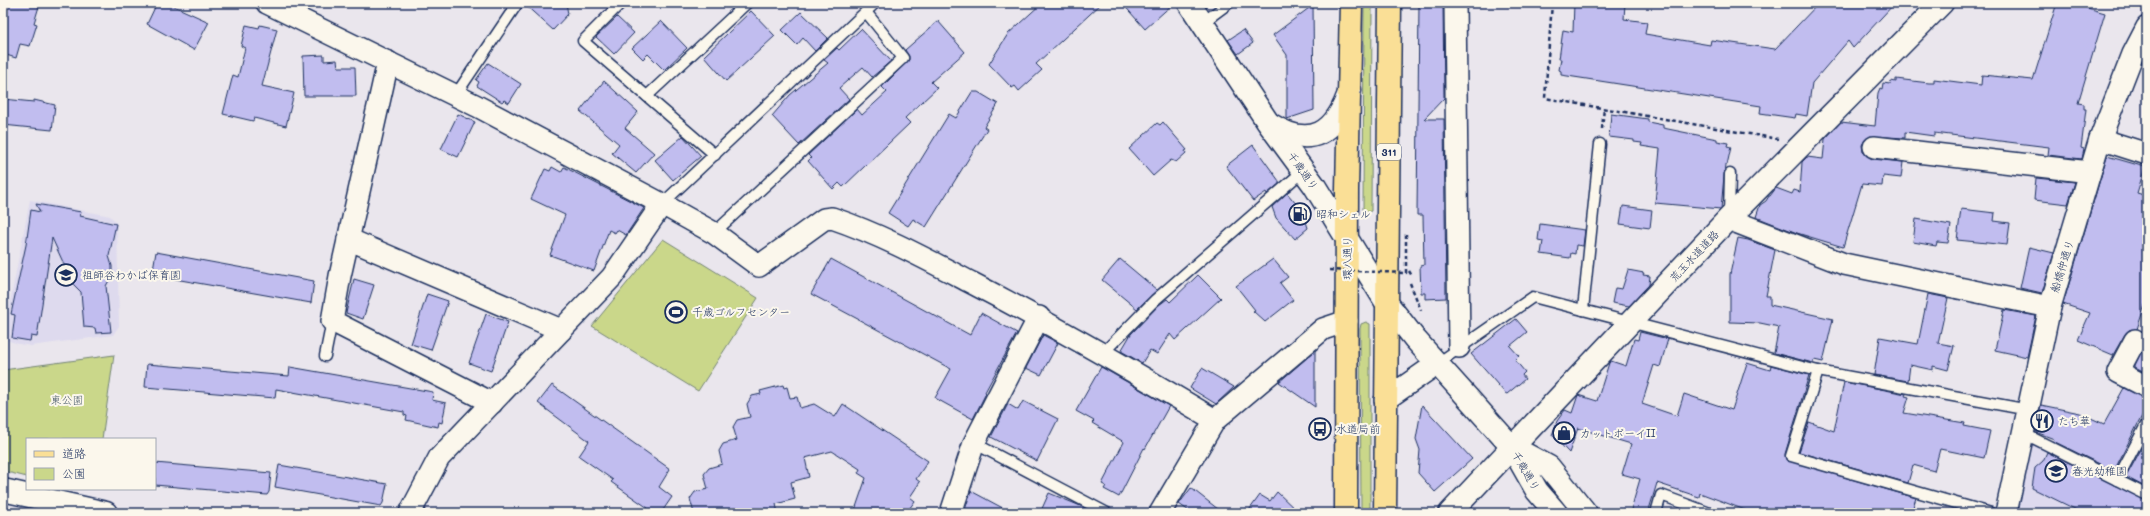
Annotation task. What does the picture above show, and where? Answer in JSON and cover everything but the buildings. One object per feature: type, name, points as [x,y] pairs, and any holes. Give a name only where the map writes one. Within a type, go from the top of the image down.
[{"type":"main road","name":"環八通り","points":[[1346,513],[1347,190],[1351,3]]},
{"type":"main road","name":"311","points":[[1385,513],[1390,3]]},
{"type":"street","points":[[267,3],[455,96],[662,204],[714,234],[759,266],[824,219],[832,218],[881,236],[1039,318],[1103,353],[1215,420]]},
{"type":"street","name":"千歳通り","points":[[1189,3],[1269,124],[1303,171],[1386,302],[1415,339],[1512,447],[1537,491],[1556,513]]},
{"type":"street","points":[[1455,3],[1459,347]]},
{"type":"street","name":"荒玉水道道路","points":[[1450,513],[1632,323],[1728,219],[1804,144],[1942,3]]},
{"type":"street","name":"船橋仲通り","points":[[2006,513],[2050,307],[2100,139],[2133,54],[2147,27]]},
{"type":"street","points":[[388,62],[348,239],[332,321],[492,403]]},
{"type":"street","points":[[1269,124],[1285,134],[1312,137],[1318,135],[1324,132],[1337,118],[1345,105],[1350,89]]},
{"type":"street","points":[[2100,139],[2147,154]]},
{"type":"street","points":[[1874,147],[2090,172]]},
{"type":"street","points":[[410,513],[439,458],[612,277],[662,204]]},
{"type":"street","points":[[1728,219],[1844,264],[2050,307]]},
{"type":"street","points":[[348,239],[561,330]]},
{"type":"street","points":[[952,513],[974,443],[1039,318]]},
{"type":"street","points":[[1160,513],[1215,420],[1324,329],[1347,321]]},
{"type":"street","points":[[2135,340],[2118,372],[2147,387]]},
{"type":"street","points":[[1385,400],[1438,363]]},
{"type":"street","name":"千歳通り","points":[[1512,447],[1549,467],[1586,513]]},
{"type":"street","points":[[3,490],[106,513]]},
{"type":"lane","points":[[621,3],[583,41],[715,155]]},
{"type":"lane","points":[[647,96],[747,3]]},
{"type":"lane","points":[[662,204],[875,3]]},
{"type":"lane","points":[[1202,23],[1229,3]]},
{"type":"lane","points":[[455,96],[518,4]]},
{"type":"lane","points":[[714,234],[904,58],[866,12]]},
{"type":"lane","points":[[1583,310],[1600,144]]},
{"type":"lane","points":[[1103,353],[1155,300],[1303,171]]},
{"type":"lane","points":[[1728,219],[1730,174]]},
{"type":"lane","points":[[1438,363],[1533,297],[1818,371],[2029,410]]},
{"type":"lane","points":[[325,356],[332,321]]},
{"type":"lane","points":[[1818,371],[1791,456],[1991,513]]},
{"type":"lane","points":[[2117,480],[2147,423]]},
{"type":"lane","points":[[2023,433],[2147,495]]},
{"type":"lane","points":[[974,443],[1107,513]]},
{"type":"lane","points":[[1656,513],[1661,495],[1710,513]]},
{"type":"path","points":[[1552,3],[1545,98],[1804,144]]},
{"type":"path","points":[[1600,144],[1604,108]]},
{"type":"path","points":[[1406,234],[1406,273],[1421,310]]},
{"type":"path","points":[[1329,270],[1406,273]]},
{"type":"shaded area","name":"祖師谷わかば保育園","points":[[30,200],[110,216],[117,224],[119,326],[113,335],[31,346],[3,339]]},
{"type":"shaded area","name":"春光幼稚園","points":[[2031,442],[2147,501],[2147,513],[2011,513]]},
{"type":"green space","points":[[1364,3],[1372,3],[1371,211],[1368,212],[1363,210]]},
{"type":"green space","name":"千歳ゴルフセンター","points":[[663,239],[758,298],[698,391],[592,326]]},
{"type":"green space","points":[[1366,322],[1370,324],[1370,513],[1361,513],[1360,329],[1361,324]]},
{"type":"green space","name":"東公園","points":[[114,355],[102,438],[26,438],[26,477],[3,471],[3,370]]},
{"type":"place","name":"昭和シェル","points":[[1300,214]]},
{"type":"place","name":"祖師谷わかば保育園","points":[[66,275]]},
{"type":"place","name":"千歳ゴルフセンター","points":[[676,312]]},
{"type":"place","name":"たち華","points":[[2042,421]]},
{"type":"place","name":"水道局前","points":[[1320,429]]},
{"type":"place","name":"カットボーイII","points":[[1564,433]]},
{"type":"place","name":"春光幼稚園","points":[[2056,471]]}]
